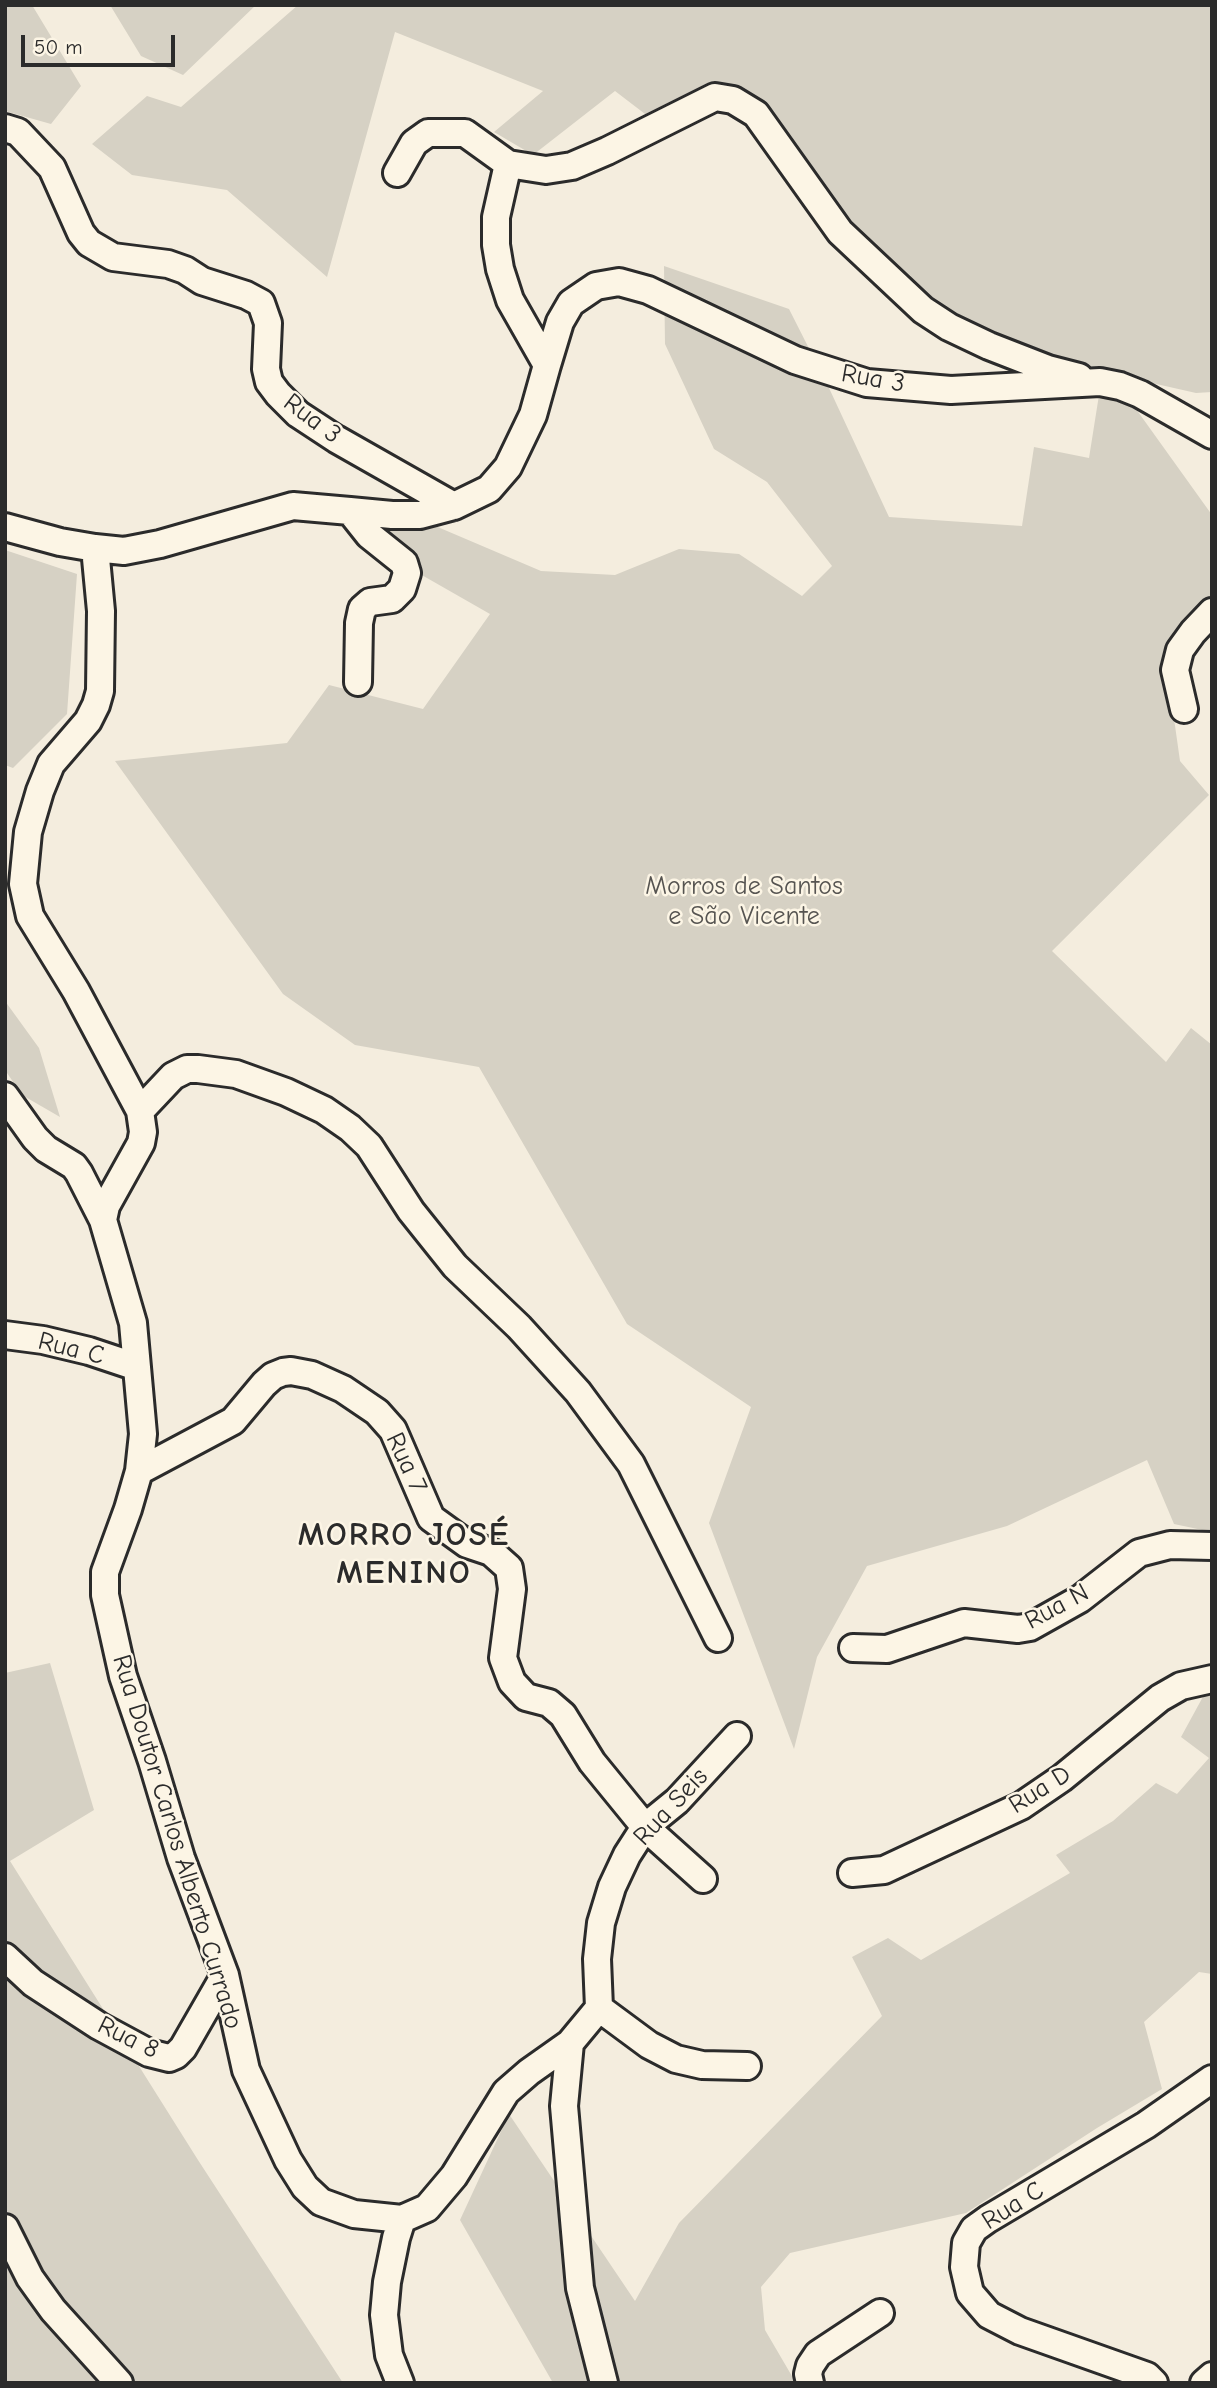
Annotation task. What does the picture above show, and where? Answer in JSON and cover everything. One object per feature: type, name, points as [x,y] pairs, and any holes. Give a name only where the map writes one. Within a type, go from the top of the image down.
[{"type":"street","points":[[397,173],[414,142],[428,133],[465,134],[508,164],[546,170],[572,166],[607,151],[715,97],[733,100],[756,114],[840,232],[923,310],[949,327],[989,346],[1048,369],[1100,382]]},
{"type":"street","name":"Rua 3","points":[[5,128],[18,132],[52,168],[81,233],[89,243],[113,257],[167,264],[185,270],[202,281],[246,295],[261,303],[268,323],[266,369],[269,382],[278,394],[298,414],[335,439],[454,506],[489,489],[508,467],[533,415],[560,322],[570,303],[596,286],[619,282],[648,290],[795,360],[867,383],[951,390],[1100,382],[1121,386],[1140,394],[1212,435]]},
{"type":"street","points":[[508,164],[496,217],[495,246],[510,300],[547,365]]},
{"type":"street","points":[[5,527],[60,542],[124,551],[160,544],[293,506],[420,515],[454,506]]},
{"type":"street","points":[[349,511],[369,535],[404,563],[407,573],[402,589],[392,598],[370,602],[362,609],[359,623],[358,682]]},
{"type":"street","points":[[95,548],[101,611],[100,691],[88,721],[51,764],[40,791],[28,832],[23,884],[30,916],[76,991],[140,1111],[143,1132],[141,1143],[106,1206],[103,1220]]},
{"type":"street","points":[[1184,709],[1175,670],[1180,650],[1212,612]]},
{"type":"street","points":[[140,1111],[173,1076],[187,1069],[198,1069],[236,1074],[286,1092],[324,1110],[350,1128],[369,1146],[411,1211],[455,1266],[519,1327],[578,1392],[631,1464],[718,1638]]},
{"type":"street","name":"Rua Doutor Carlos Alberto Currado","points":[[5,1096],[35,1138],[46,1149],[74,1166],[103,1220],[133,1323],[143,1434],[139,1471],[105,1572],[105,1595],[122,1676],[152,1761],[181,1858],[225,1975],[246,2070],[288,2160],[305,2187],[321,2202],[354,2214],[402,2220]]},
{"type":"street","name":"Rua C","points":[[5,1335],[44,1340],[137,1367]]},
{"type":"street","name":"Rua 7","points":[[139,1471],[233,1421],[264,1384],[283,1372],[312,1375],[343,1389],[377,1412],[393,1430],[431,1518],[467,1544],[491,1552],[509,1568],[512,1589],[503,1658],[512,1682],[527,1697],[549,1703],[563,1715],[592,1762],[645,1827],[703,1880]]},
{"type":"street","name":"Rua N","points":[[853,1648],[887,1649],[964,1623],[1018,1629],[1030,1627],[1080,1599],[1139,1553],[1170,1545],[1212,1546]]},
{"type":"street","name":"Rua D","points":[[852,1873],[884,1870],[1021,1806],[1062,1778],[1160,1698],[1181,1686],[1212,1679]]},
{"type":"street","name":"Rua Seis","points":[[599,2008],[597,1959],[601,1923],[612,1887],[627,1855],[645,1827],[677,1801],[737,1736]]},
{"type":"street","name":"Rua 8","points":[[5,1957],[33,1983],[99,2026],[149,2053],[169,2058],[183,2048],[225,1975]]},
{"type":"street","points":[[400,2383],[389,2355],[384,2315],[389,2271],[402,2220],[426,2208],[454,2176],[506,2092],[570,2043],[599,2008],[649,2045],[676,2059],[702,2065],[747,2066]]},
{"type":"street","points":[[570,2043],[564,2106],[580,2288],[604,2383]]},
{"type":"street","name":"Rua C","points":[[1154,2383],[1147,2376],[1020,2331],[989,2315],[970,2293],[964,2267],[966,2243],[974,2229],[988,2219],[1146,2125],[1212,2079]]},
{"type":"street","points":[[5,2228],[30,2278],[53,2310],[119,2383]]},
{"type":"street","points":[[810,2383],[810,2366],[818,2354],[880,2313]]},
{"type":"street","points":[[1203,2383],[1212,2376]]},
{"type":"green space","points":[[5,5],[32,5],[81,86],[51,124],[5,111]]},
{"type":"green space","points":[[110,5],[256,5],[183,75],[141,56]]},
{"type":"green space","points":[[298,5],[1212,5],[1212,392],[1196,393],[1055,361],[950,317],[848,223],[764,104],[739,87],[723,85],[649,117],[615,91],[533,155],[494,132],[543,91],[395,32],[327,277],[227,190],[132,175],[92,144],[147,96],[181,107]]},
{"type":"green space","name":"Morros de Santos e São Vicente","points":[[664,266],[789,309],[889,517],[1022,526],[1034,447],[1089,458],[1099,395],[1131,402],[1212,515],[1212,602],[1166,662],[1180,761],[1209,795],[1052,951],[1166,1062],[1191,1028],[1212,1045],[1212,1532],[1174,1524],[1147,1460],[1007,1526],[867,1566],[817,1657],[794,1749],[709,1523],[751,1407],[627,1324],[479,1067],[355,1045],[283,994],[115,761],[287,743],[329,685],[423,709],[490,614],[420,574],[383,526],[433,525],[541,571],[615,575],[679,549],[739,554],[802,596],[832,566],[767,482],[714,449],[665,344]]},
{"type":"green space","points":[[5,550],[77,574],[67,714],[13,768],[5,765]]},
{"type":"green space","points":[[5,1001],[39,1048],[60,1117],[22,1095],[5,1070]]},
{"type":"green space","points":[[50,1663],[94,1810],[10,1861],[198,2160],[343,2383],[5,2383],[5,1673]]},
{"type":"green space","points":[[1212,1692],[1212,1974],[1199,1972],[1144,2022],[1162,2089],[966,2213],[790,2253],[761,2287],[765,2330],[796,2383],[553,2383],[460,2220],[509,2114],[635,2301],[679,2223],[882,2016],[852,1957],[888,1938],[921,1960],[1070,1873],[1056,1855],[1113,1821],[1156,1783],[1177,1794],[1209,1758],[1181,1737],[1205,1693]]},
{"type":"district","name":"MORRO JOSÉ MENINO","points":[[404,1555]]}]
